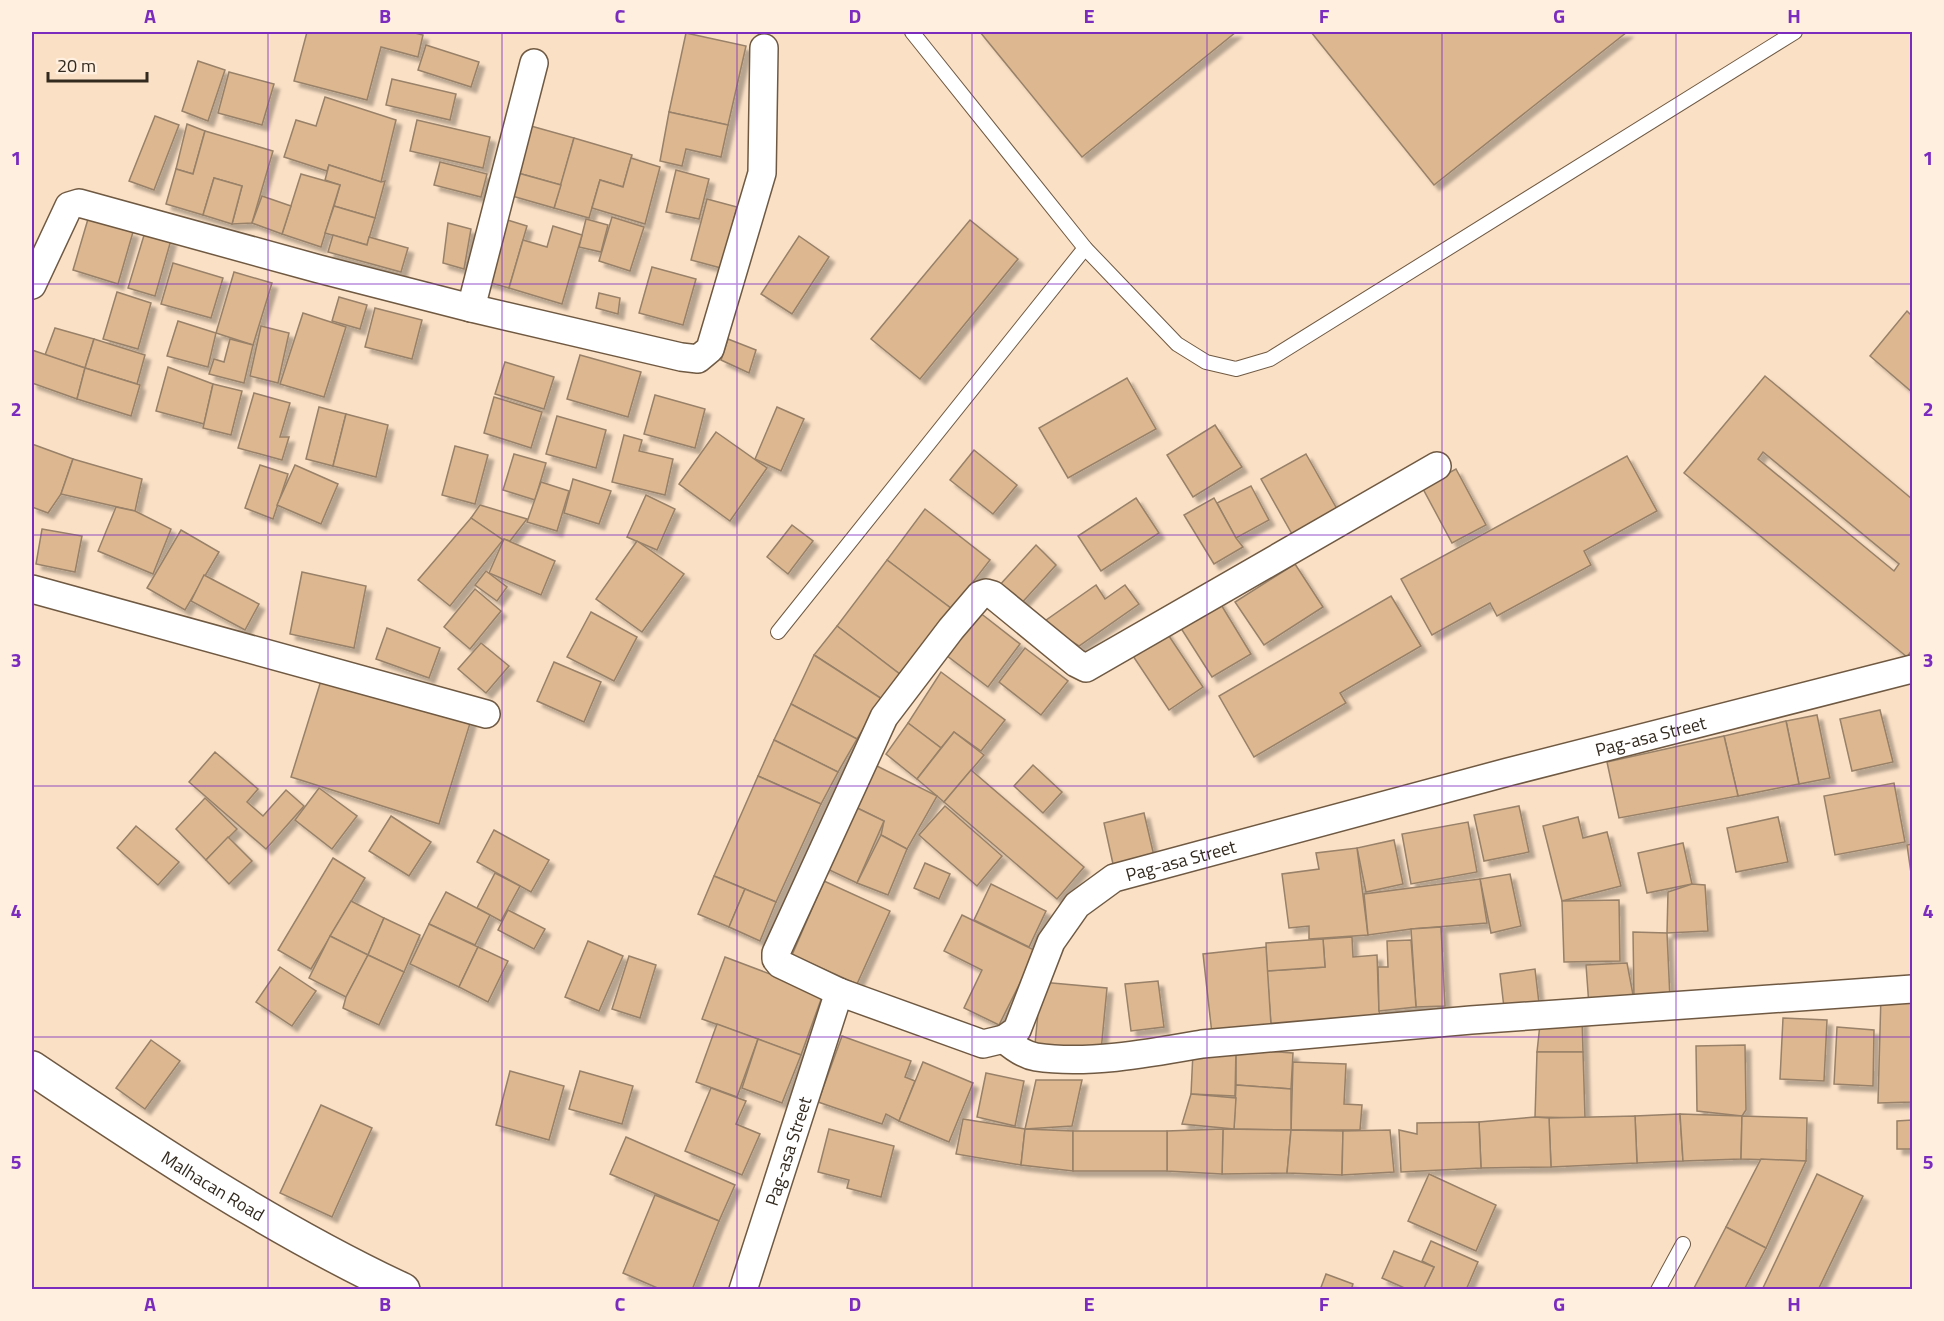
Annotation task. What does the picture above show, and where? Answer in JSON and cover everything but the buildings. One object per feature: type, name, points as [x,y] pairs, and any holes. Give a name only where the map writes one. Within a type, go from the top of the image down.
[{"type":"main road","name":"Malhacan Road","points":[[32,1068],[163,1155],[342,1261],[403,1290]]},
{"type":"street","points":[[32,285],[69,206],[79,203],[318,269],[471,308],[681,357],[698,358],[710,349],[762,173],[764,48]]},
{"type":"street","points":[[471,308],[534,63]]},
{"type":"street","points":[[1437,466],[1086,668],[1076,663],[993,595],[986,592],[980,595],[884,717],[776,953],[776,959],[780,964],[839,992],[983,1044],[1004,1040],[1017,1050],[1034,1057],[1089,1059],[1202,1044],[1471,1020],[1912,989]]},
{"type":"street","points":[[32,589],[486,714]]},
{"type":"street","name":"Pag-asa Street","points":[[1004,1040],[1017,1030],[1051,942],[1070,914],[1077,905],[1114,878],[1508,772],[1912,669]]},
{"type":"street","name":"Pag-asa Street","points":[[743,1290],[839,992]]},
{"type":"lane","points":[[912,32],[1085,248],[1177,344],[1206,362],[1236,369],[1270,359],[1794,32]]},
{"type":"lane","points":[[778,632],[1085,248]]},
{"type":"lane","points":[[1658,1290],[1683,1244]]}]
